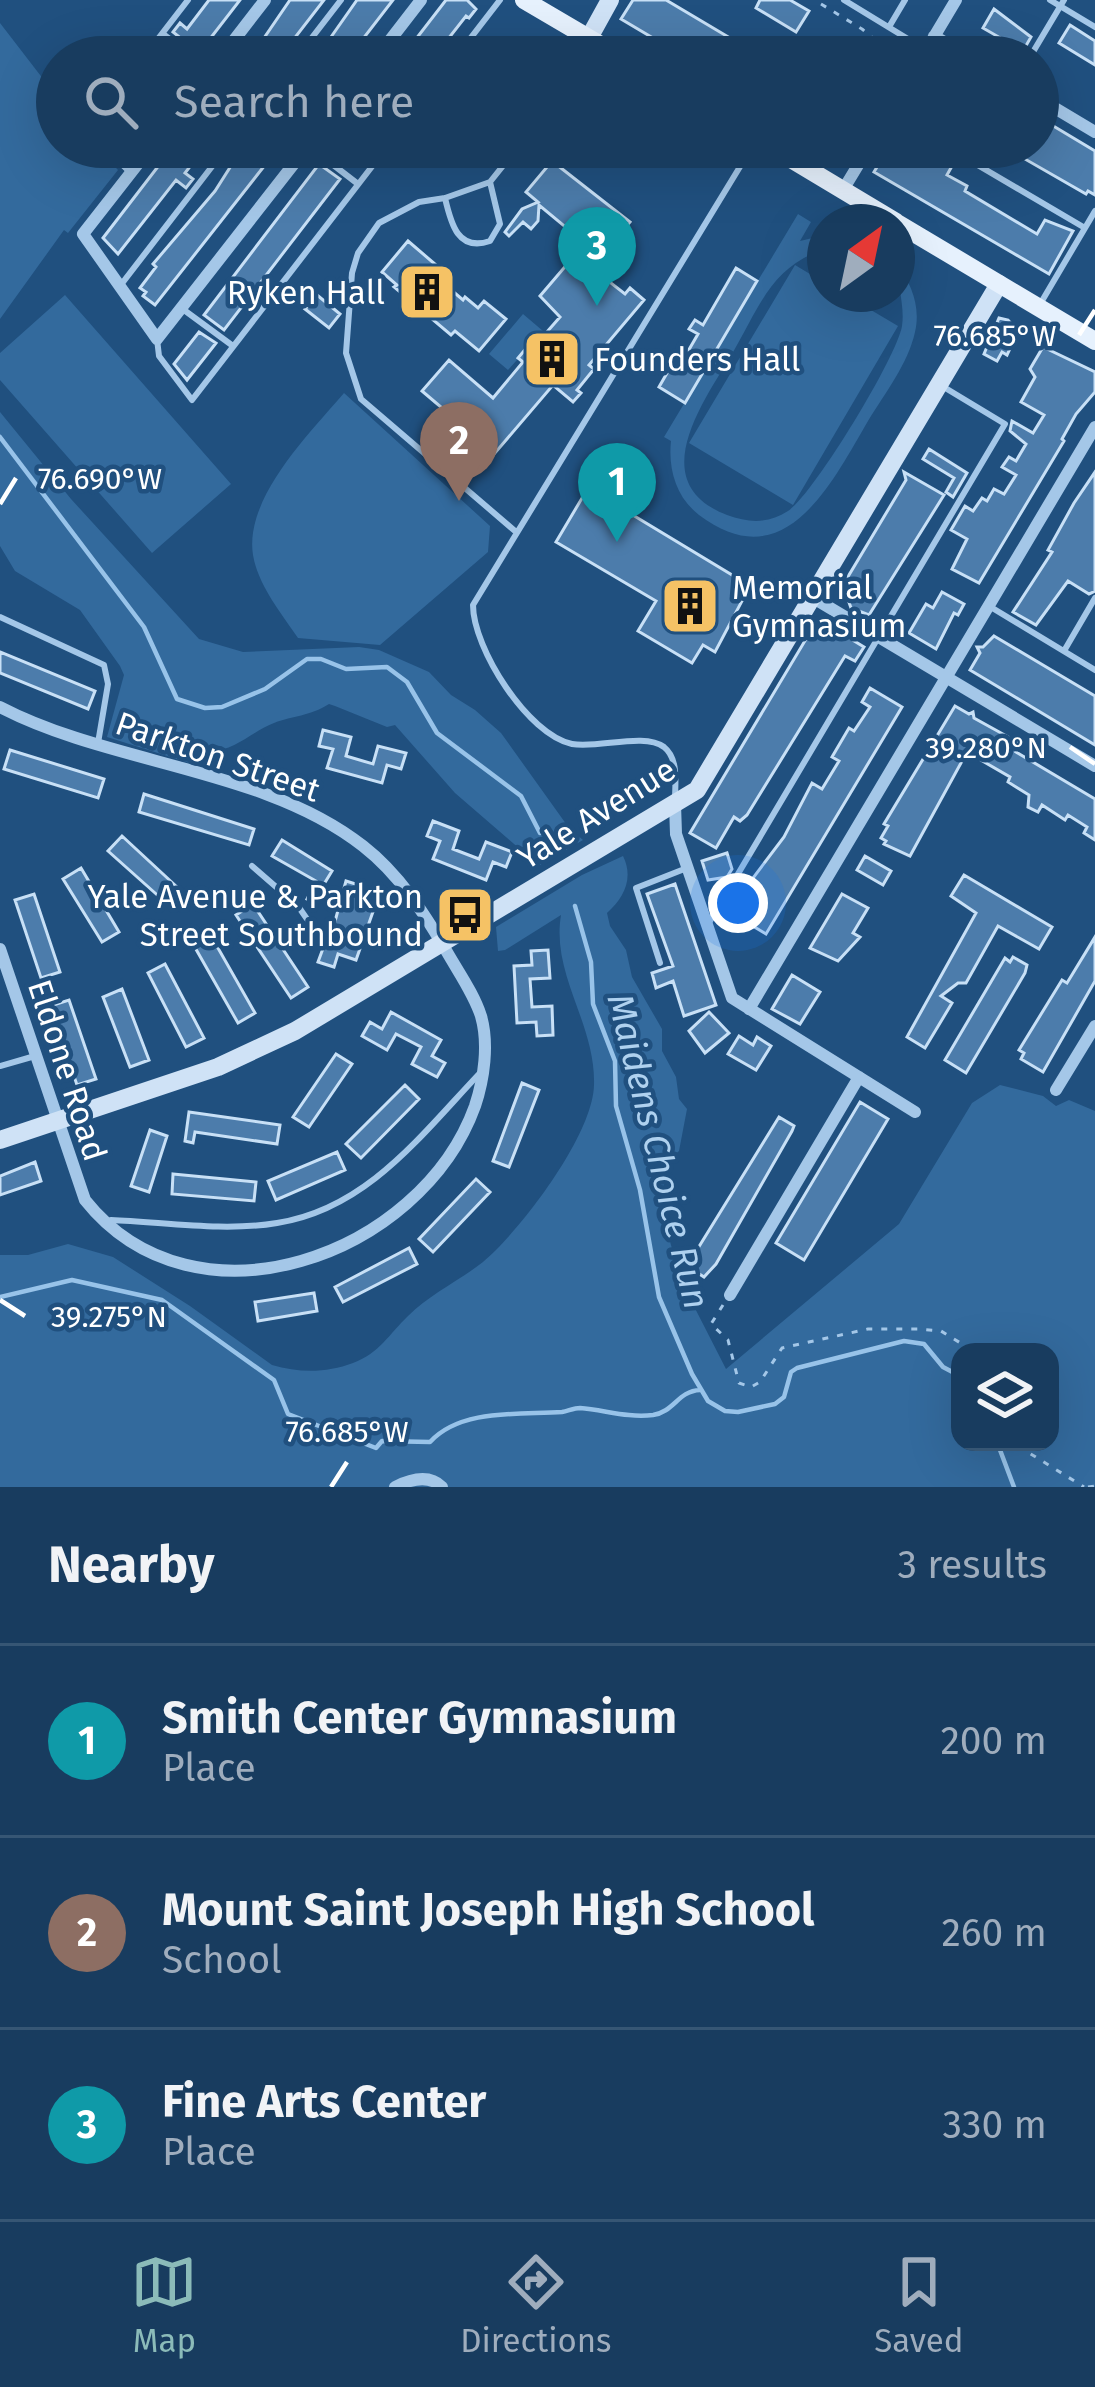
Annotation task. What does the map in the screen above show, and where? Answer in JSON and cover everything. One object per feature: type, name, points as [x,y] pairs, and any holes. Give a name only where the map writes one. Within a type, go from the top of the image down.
[{"type":"main road","points":[[524,0],[586,36]]},
{"type":"main road","points":[[806,168],[866,204]]},
{"type":"main road","points":[[915,233],[1095,341]]},
{"type":"street","points":[[237,36],[265,0]]},
{"type":"street","points":[[393,36],[421,0]]},
{"type":"street","points":[[590,36],[610,0]]},
{"type":"street","points":[[934,36],[956,0]]},
{"type":"street","points":[[1059,111],[1095,132]]},
{"type":"street","points":[[135,168],[83,233],[157,339],[291,168]]},
{"type":"street","points":[[843,190],[856,168]]},
{"type":"street","name":"Yale Avenue","points":[[0,1140],[218,1067],[295,1031],[697,790],[999,284]]},
{"type":"street","points":[[749,1010],[946,677],[1084,456],[1095,427]]},
{"type":"street","points":[[810,596],[1095,766]]},
{"type":"street","name":"Parkton Street","points":[[0,707],[321,818],[389,869],[442,943]]},
{"type":"street","points":[[675,804],[676,834],[728,991],[749,1010],[915,1112]]},
{"type":"street","name":"Eldone Road","points":[[0,950],[85,1200],[131,1244],[189,1265],[250,1268],[314,1258],[397,1214],[430,1181],[469,1121],[483,1071],[485,1040],[481,1017],[442,943]]},
{"type":"street","points":[[1057,1090],[1095,1026]]},
{"type":"street","points":[[730,1294],[859,1077]]},
{"type":"street","points":[[394,1487],[424,1478],[442,1487]]},
{"type":"lane","points":[[161,36],[188,0]]},
{"type":"lane","points":[[313,36],[341,0]]},
{"type":"lane","points":[[472,36],[500,0]]},
{"type":"lane","points":[[844,0],[901,36]]},
{"type":"lane","points":[[889,27],[905,0]]},
{"type":"lane","points":[[1049,0],[1062,3],[1095,27]]},
{"type":"lane","points":[[1042,36],[1062,3]]},
{"type":"lane","points":[[163,33],[167,36]]},
{"type":"lane","points":[[126,168],[131,173]]},
{"type":"lane","points":[[120,286],[211,168]]},
{"type":"lane","points":[[336,168],[358,184]]},
{"type":"lane","points":[[157,339],[159,356],[192,400],[371,168]]},
{"type":"lane","points":[[501,168],[490,182],[445,199],[419,202],[379,223],[358,253],[352,272],[346,353],[361,399],[515,531]]},
{"type":"lane","points":[[675,804],[675,772],[663,746],[638,740],[603,747],[556,740],[524,710],[479,639],[472,605],[739,168]]},
{"type":"lane","points":[[983,168],[1084,228]]},
{"type":"lane","points":[[445,199],[451,226],[459,236],[468,243],[490,242],[500,224],[490,182]]},
{"type":"lane","points":[[1038,307],[1095,211]]},
{"type":"lane","points":[[181,308],[233,346]]},
{"type":"lane","points":[[707,926],[1005,424],[938,384]]},
{"type":"lane","points":[[1064,651],[1095,598]]},
{"type":"lane","points":[[989,606],[1095,670]]},
{"type":"lane","points":[[0,617],[104,665],[108,684],[98,743]]},
{"type":"lane","points":[[252,866],[298,906],[318,935]]},
{"type":"lane","points":[[660,963],[636,888],[687,868]]},
{"type":"lane","points":[[0,1066],[35,1056]]},
{"type":"lane","points":[[100,1219],[258,1225],[305,1217],[360,1192],[388,1171],[483,1071]]},
{"type":"path","points":[[821,4],[870,36]]},
{"type":"path","points":[[730,1294],[711,1324],[732,1350],[739,1383],[751,1387],[760,1382],[782,1348],[868,1329],[941,1331],[960,1343]]},
{"type":"path","points":[[1026,1451],[1086,1487],[1095,1486]]},
{"type":"shaded area","points":[[0,23],[36,70],[36,168],[118,170],[68,233],[64,230],[0,319]]},
{"type":"shaded area","points":[[798,214],[807,220],[800,241],[807,239],[807,257],[791,266],[768,291],[708,394],[688,440],[684,462],[688,483],[702,501],[727,515],[758,521],[781,515],[800,500],[886,366],[902,326],[902,312],[915,312],[915,302],[917,313],[915,332],[895,378],[821,496],[781,530],[756,537],[729,532],[699,515],[679,491],[672,472],[671,441],[664,437]]},
{"type":"shaded area","points":[[795,265],[807,272],[807,312],[874,312],[898,326],[793,505],[689,443]]},
{"type":"shaded area","points":[[65,295],[231,484],[152,553],[0,380],[0,353]]},
{"type":"shaded area","points":[[523,314],[543,331],[508,370],[489,354]]},
{"type":"shaded area","points":[[344,393],[490,526],[488,552],[380,645],[298,638],[265,588],[253,555],[253,533],[269,489]]},
{"type":"shaded area","points":[[0,412],[71,499],[199,639],[243,652],[359,647],[379,650],[429,672],[501,733],[569,828],[583,840],[536,863],[455,793],[395,725],[387,727],[329,704],[210,751],[196,765],[107,737],[124,675],[120,666],[80,610],[15,571],[0,546]]},
{"type":"shaded area","points":[[623,856],[628,872],[618,901],[607,913],[610,926],[662,1029],[662,1051],[687,1109],[679,1151],[661,1173],[667,1195],[667,1230],[680,1279],[726,1369],[899,1224],[972,1103],[1000,1085],[1043,1096],[1056,1106],[1069,1100],[1095,1111],[1095,1487],[0,1487],[0,1255],[28,1255],[68,1244],[113,1257],[272,1365],[313,1371],[343,1366],[370,1354],[417,1308],[499,1247],[535,1205],[568,1155],[591,1106],[594,1085],[588,1041],[562,958],[561,915],[505,950],[498,951],[496,927]]},
{"type":"building","points":[[209,0],[240,0],[212,36],[173,32],[180,23],[187,29]]},
{"type":"building","points":[[290,0],[324,0],[296,36],[265,36]]},
{"type":"building","points":[[357,0],[393,0],[365,36],[332,36]]},
{"type":"building","points":[[446,0],[467,0],[476,9],[450,36],[418,36]]},
{"type":"building","points":[[633,0],[666,0],[727,36],[650,36],[621,19]]},
{"type":"building","points":[[760,0],[790,0],[809,11],[796,32],[756,8]]},
{"type":"building","points":[[994,9],[1030,36],[997,36],[983,28]]},
{"type":"building","points":[[1070,25],[1095,41],[1095,65],[1059,43]]},
{"type":"building","points":[[1059,129],[1095,151],[1095,195],[1041,168],[1059,168]]},
{"type":"building","points":[[157,168],[189,168],[185,173],[193,179],[186,188],[176,180],[118,254],[103,238]]},
{"type":"building","points":[[230,168],[263,168],[155,305],[140,288],[156,267],[153,264]]},
{"type":"building","points":[[316,168],[340,179],[224,330],[204,315]]},
{"type":"building","points":[[546,168],[561,168],[630,222],[605,252],[588,238],[580,247],[564,233],[568,229],[539,205],[538,221],[531,229],[523,222],[509,236],[505,232],[522,209],[538,202],[526,192]]},
{"type":"building","points":[[876,168],[951,168],[947,175],[967,186],[965,191],[1037,234],[1045,220],[1073,231],[1049,274],[874,172]]},
{"type":"building","name":"Ryken Hall","points":[[408,241],[436,265],[430,272],[463,300],[478,308],[484,301],[506,319],[479,351],[455,331],[451,335],[382,272]]},
{"type":"building","points":[[575,255],[625,294],[630,288],[644,300],[589,365],[594,369],[573,402],[553,385],[495,453],[422,391],[449,360],[493,398],[523,362],[518,358],[560,317],[540,296]]},
{"type":"building","points":[[736,268],[757,281],[685,403],[659,387],[674,361],[680,365],[698,334],[689,329],[695,320],[703,325]]},
{"type":"building","points":[[311,290],[340,314],[329,328],[305,309],[308,306],[302,301]]},
{"type":"building","points":[[999,318],[1018,331],[1007,355],[1002,352],[997,361],[984,354]]},
{"type":"building","points":[[199,332],[216,343],[187,380],[174,364]]},
{"type":"building","points":[[1043,347],[1095,372],[1095,392],[1076,414],[979,583],[952,569],[967,539],[951,530],[965,506],[973,511],[994,489],[1004,494],[1016,475],[1002,467],[1009,457],[1016,461],[1026,444],[1010,431],[1012,421],[1033,433],[1044,415],[1021,402],[1035,377],[1030,369]]},
{"type":"building","points":[[929,449],[967,473],[953,497],[946,492],[954,478],[923,459]]},
{"type":"building","points":[[904,472],[944,495],[869,615],[851,608],[843,585],[906,480]]},
{"type":"building","points":[[1095,472],[1095,591],[1089,594],[1068,581],[1036,625],[1013,612]]},
{"type":"building","points":[[588,488],[742,581],[732,596],[742,601],[715,652],[703,645],[692,663],[638,631],[656,601],[556,542]]},
{"type":"building","points":[[942,592],[964,604],[958,615],[954,613],[936,649],[909,633],[926,604],[933,608]]},
{"type":"building","points":[[818,619],[864,647],[855,661],[845,656],[747,815],[740,821],[734,817],[716,848],[690,833]]},
{"type":"building","points":[[994,636],[1095,696],[1095,745],[970,670],[980,653],[977,647]]},
{"type":"building","points":[[0,652],[95,691],[88,709],[0,673]]},
{"type":"building","points":[[870,688],[902,707],[766,934],[728,911],[784,837],[812,783],[822,789],[839,761],[832,757],[849,728],[854,731],[870,707],[862,702]]},
{"type":"building","points":[[955,706],[973,712],[974,718],[1021,744],[1016,752],[1095,799],[1095,840],[1084,833],[1087,827],[1068,815],[1065,820],[1042,805],[1038,812],[1028,807],[1029,795],[1008,782],[1010,777],[967,752],[910,856],[884,844],[881,838],[888,826],[884,824]]},
{"type":"building","points":[[323,730],[351,737],[346,756],[373,764],[378,746],[406,753],[401,769],[387,765],[382,783],[327,768],[333,749],[319,746]]},
{"type":"building","points":[[10,750],[104,779],[98,798],[4,769]]},
{"type":"building","points":[[144,794],[254,829],[249,845],[139,812]]},
{"type":"building","points":[[433,821],[459,831],[453,849],[479,859],[486,842],[512,852],[506,867],[493,862],[486,880],[433,859],[440,841],[427,836]]},
{"type":"building","points":[[122,836],[177,887],[164,901],[108,851]]},
{"type":"building","points":[[282,840],[332,871],[313,902],[307,899],[316,881],[272,856]]},
{"type":"building","points":[[727,853],[732,869],[727,877],[708,880],[702,861]]},
{"type":"building","points":[[865,856],[891,871],[883,885],[857,870]]},
{"type":"building","points":[[81,868],[119,932],[102,942],[63,879]]},
{"type":"building","points":[[964,875],[1052,927],[1039,949],[998,926],[966,983],[958,983],[941,996],[952,1003],[925,1048],[907,1037],[976,913],[951,896]]},
{"type":"building","points":[[346,881],[362,886],[357,900],[375,906],[356,960],[338,954],[334,967],[318,962],[331,936]]},
{"type":"building","points":[[675,884],[716,1005],[684,1016],[673,981],[656,988],[652,973],[673,966],[647,894]]},
{"type":"building","points":[[34,894],[60,972],[41,978],[15,900]]},
{"type":"building","points":[[842,894],[868,908],[853,933],[860,937],[838,961],[810,948]]},
{"type":"building","points":[[253,904],[308,987],[291,998],[236,915]]},
{"type":"building","points":[[210,934],[255,1013],[238,1023],[193,944]]},
{"type":"building","points":[[1095,937],[1095,981],[1043,1072],[1021,1059],[1024,1053],[1019,1050]]},
{"type":"building","points":[[548,950],[550,978],[530,979],[532,1007],[552,1006],[553,1035],[537,1036],[536,1022],[517,1023],[514,966],[532,965],[531,951]]},
{"type":"building","points":[[1013,957],[1027,965],[1025,973],[966,1073],[945,1060],[1005,958],[1010,962]]},
{"type":"building","points":[[165,964],[204,1038],[186,1047],[148,973]]},
{"type":"building","points":[[792,975],[820,992],[800,1024],[772,1009]]},
{"type":"building","points":[[122,989],[149,1060],[130,1067],[103,997]]},
{"type":"building","points":[[69,1000],[96,1079],[77,1085],[50,1006]]},
{"type":"building","points":[[391,1012],[441,1040],[432,1056],[445,1063],[437,1077],[412,1064],[421,1047],[396,1034],[387,1050],[362,1036],[370,1022],[382,1029]]},
{"type":"building","points":[[709,1012],[729,1033],[705,1053],[689,1031]]},
{"type":"building","points":[[739,1036],[753,1045],[757,1037],[771,1046],[756,1070],[728,1054]]},
{"type":"building","points":[[336,1054],[352,1064],[309,1127],[293,1117]]},
{"type":"building","points":[[522,1083],[539,1090],[509,1167],[493,1161]]},
{"type":"building","points":[[405,1085],[419,1099],[361,1158],[346,1144]]},
{"type":"building","points":[[860,1102],[888,1119],[804,1260],[776,1243]]},
{"type":"building","points":[[189,1112],[280,1125],[277,1144],[195,1132],[193,1143],[185,1141]]},
{"type":"building","points":[[779,1117],[794,1126],[792,1131],[704,1277],[687,1266]]},
{"type":"building","points":[[150,1130],[167,1136],[149,1192],[131,1186]]},
{"type":"building","points":[[337,1152],[345,1170],[276,1200],[268,1181]]},
{"type":"building","points":[[35,1162],[41,1181],[0,1195],[0,1176]]},
{"type":"building","points":[[173,1174],[256,1182],[254,1201],[172,1194]]},
{"type":"building","points":[[476,1179],[490,1192],[433,1252],[419,1239]]},
{"type":"building","points":[[409,1248],[417,1264],[343,1302],[335,1287]]},
{"type":"building","points":[[314,1293],[317,1311],[258,1321],[255,1302]]},
{"type":"waterway","name":"Maidens Choice Run","points":[[0,437],[144,627],[177,699],[205,708],[222,707],[265,689],[307,659],[346,669],[387,667],[407,682],[437,733],[521,796],[540,833]]},
{"type":"waterway","name":"Maidens Choice Run","points":[[575,906],[591,962],[593,1004],[615,1061],[616,1106],[640,1190],[659,1297],[708,1401],[738,1412],[775,1404],[784,1397],[791,1372],[797,1368],[904,1341],[924,1344],[951,1371]]},
{"type":"waterway","points":[[0,1297],[72,1280],[162,1300],[274,1380],[288,1414],[376,1448],[382,1441],[430,1442],[458,1423],[492,1415],[580,1408],[653,1415],[700,1390]]},
{"type":"waterway","name":"Maidens Choice Run","points":[[1000,1451],[1014,1487]]},
{"type":"place","name":"Ryken Hall","points":[[427,292]]},
{"type":"place","name":"Fine Arts Center","points":[[597,306]]},
{"type":"place","name":"Founders Hall","points":[[552,359]]},
{"type":"place","name":"Mount Saint Joseph High School","points":[[459,501]]},
{"type":"place","name":"Smith Center Gymnasium","points":[[617,542]]},
{"type":"place","name":"Memorial Gymnasium","points":[[690,606]]},
{"type":"place","name":"Yale Avenue & Parkton Street Southbound","points":[[465,915]]}]
